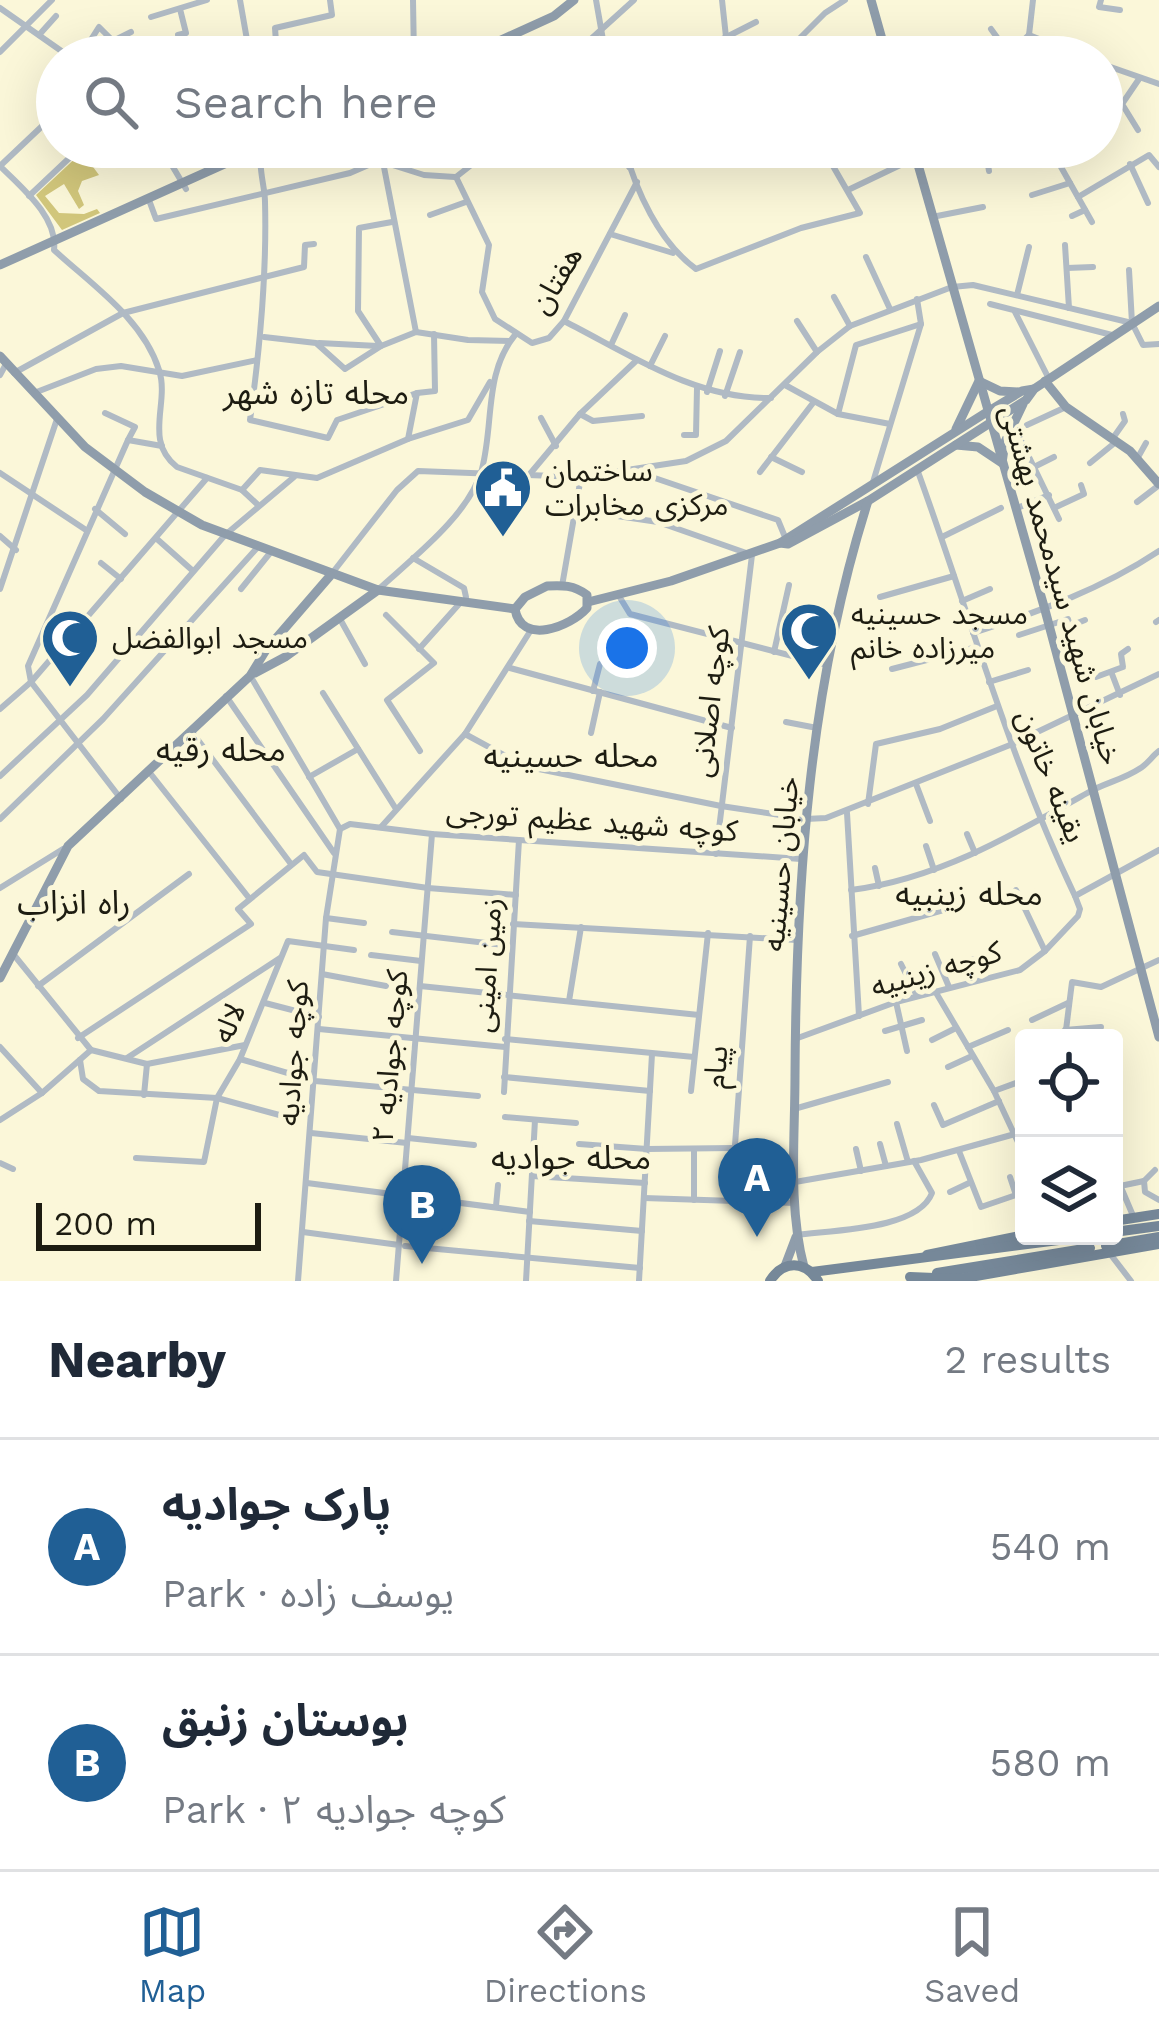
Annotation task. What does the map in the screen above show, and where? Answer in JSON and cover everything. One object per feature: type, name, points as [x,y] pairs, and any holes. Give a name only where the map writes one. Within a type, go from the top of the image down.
[{"type":"main road","points":[[510,36],[554,16],[574,0]]},
{"type":"main road","points":[[872,0],[881,36]]},
{"type":"main road","points":[[0,265],[224,168]]},
{"type":"main road","name":"خیابان شهید سیدمحمد بهشتی","points":[[918,168],[1154,1002],[1159,1037]]},
{"type":"main road","points":[[515,609],[517,620],[532,630],[559,627],[573,620],[588,602],[752,556],[1027,393],[1159,306]]},
{"type":"main road","points":[[5,367],[113,470],[179,513],[225,535],[378,590],[515,609]]},
{"type":"main road","points":[[1047,380],[1066,407],[1115,439],[1159,485]]},
{"type":"main road","points":[[783,540],[788,544],[917,469],[952,439],[979,381],[1000,391],[1027,393]]},
{"type":"main road","points":[[952,439],[979,447],[1002,463],[1012,423],[1027,393]]},
{"type":"main road","name":"خیابان حسینیه","points":[[796,1236],[794,1109],[801,859],[838,600],[868,501]]},
{"type":"main road","points":[[250,676],[266,650],[330,575]]},
{"type":"main road","points":[[515,609],[531,592],[562,586],[581,590],[588,602]]},
{"type":"main road","points":[[0,978],[68,846],[250,676],[285,657],[378,590]]},
{"type":"main road","points":[[1123,1220],[1154,1215]]},
{"type":"main road","points":[[1123,1237],[1159,1226]]},
{"type":"main road","points":[[769,1281],[785,1266],[796,1236]]},
{"type":"main road","points":[[796,1236],[812,1273]]},
{"type":"main road","points":[[907,1262],[951,1247],[1015,1236]]},
{"type":"main road","points":[[1123,1241],[1159,1240]]},
{"type":"main road","points":[[785,1266],[831,1275],[1030,1245]]},
{"type":"main road","points":[[894,1281],[1089,1245]]},
{"type":"main road","points":[[910,1277],[945,1280],[1092,1245]]},
{"type":"street","points":[[0,52],[52,0]]},
{"type":"street","points":[[151,17],[208,0]]},
{"type":"street","points":[[242,0],[246,36]]},
{"type":"street","points":[[276,36],[275,28],[332,15],[330,0]]},
{"type":"street","points":[[412,0],[413,36]]},
{"type":"street","points":[[596,0],[603,36]]},
{"type":"street","points":[[595,36],[634,0]]},
{"type":"street","points":[[722,0],[726,36]]},
{"type":"street","points":[[802,36],[845,0]]},
{"type":"street","points":[[1029,35],[1033,0]]},
{"type":"street","points":[[1101,0],[1100,7],[1120,10]]},
{"type":"street","points":[[0,8],[39,35],[56,16]]},
{"type":"street","points":[[178,35],[186,33],[179,9]]},
{"type":"street","points":[[728,36],[756,22]]},
{"type":"street","points":[[991,28],[996,36]]},
{"type":"street","points":[[123,36],[131,32]]},
{"type":"street","points":[[1123,73],[1159,84]]},
{"type":"street","points":[[1123,102],[1138,79]]},
{"type":"street","points":[[1123,106],[1138,130]]},
{"type":"street","points":[[36,132],[0,166],[55,232],[55,245],[147,343],[161,375],[157,432],[169,460],[242,490],[257,504]]},
{"type":"street","points":[[1078,197],[1149,155],[1159,167]]},
{"type":"street","points":[[1130,164],[1148,203]]},
{"type":"street","points":[[28,196],[58,168]]},
{"type":"street","points":[[173,168],[185,186]]},
{"type":"street","points":[[263,168],[262,337],[250,420],[328,438],[337,420],[435,391],[434,334]]},
{"type":"street","points":[[150,202],[156,219],[363,168]]},
{"type":"street","points":[[384,168],[416,332]]},
{"type":"street","points":[[402,168],[456,177],[467,168]]},
{"type":"street","points":[[630,168],[674,253]]},
{"type":"street","points":[[610,235],[674,253],[696,269],[706,267],[802,228],[860,213],[835,168]]},
{"type":"street","points":[[848,190],[886,168]]},
{"type":"street","points":[[1064,168],[1092,222]]},
{"type":"street","name":"هفتان","points":[[456,177],[490,250],[482,292],[495,319],[512,338],[532,343],[541,343],[564,322],[637,182]]},
{"type":"street","points":[[1033,195],[1070,183]]},
{"type":"street","points":[[430,214],[466,202]]},
{"type":"street","points":[[932,217],[982,207]]},
{"type":"street","points":[[1072,216],[1085,209]]},
{"type":"street","points":[[380,346],[358,311],[359,228],[392,222]]},
{"type":"street","points":[[5,367],[124,314],[304,267],[304,245],[314,244]]},
{"type":"street","points":[[1065,245],[1069,308]]},
{"type":"street","points":[[1017,296],[1029,248]]},
{"type":"street","points":[[866,257],[890,309]]},
{"type":"street","points":[[1066,268],[1093,267]]},
{"type":"street","points":[[1129,270],[1132,323],[1142,345],[1159,344]]},
{"type":"street","points":[[330,575],[397,490],[418,471],[580,477],[636,471],[700,456],[726,441],[850,326],[952,287],[973,285],[1132,323]]},
{"type":"street","points":[[834,297],[850,326]]},
{"type":"street","points":[[872,486],[921,324],[916,299]]},
{"type":"street","points":[[990,304],[1112,335]]},
{"type":"street","points":[[1014,310],[1047,380]]},
{"type":"street","points":[[610,345],[625,314]]},
{"type":"street","points":[[797,321],[817,352]]},
{"type":"street","points":[[564,322],[707,392],[771,398]]},
{"type":"street","points":[[838,414],[856,345],[921,324]]},
{"type":"street","points":[[242,490],[260,470],[317,478],[408,439],[468,420],[512,338],[416,332],[380,346],[344,369],[316,343]]},
{"type":"street","points":[[650,366],[665,336]]},
{"type":"street","points":[[262,337],[380,346]]},
{"type":"street","points":[[707,392],[720,351]]},
{"type":"street","points":[[725,396],[740,352]]},
{"type":"street","points":[[34,393],[96,369],[121,366],[182,376],[258,359]]},
{"type":"street","points":[[530,475],[580,414],[638,359]]},
{"type":"street","points":[[378,590],[450,523],[482,472],[495,371]]},
{"type":"street","points":[[785,385],[838,414],[890,424]]},
{"type":"street","points":[[684,435],[696,435],[697,388]]},
{"type":"street","points":[[408,439],[417,393]]},
{"type":"street","points":[[743,398],[753,404],[752,417]]},
{"type":"street","points":[[760,472],[813,403]]},
{"type":"street","points":[[1027,425],[1066,407]]},
{"type":"street","points":[[105,413],[134,427],[28,666],[31,682],[122,799]]},
{"type":"street","points":[[580,414],[593,421],[641,416]]},
{"type":"street","points":[[1090,463],[1115,439],[1124,414]]},
{"type":"street","points":[[541,418],[556,446]]},
{"type":"street","points":[[0,589],[57,419]]},
{"type":"street","points":[[1012,423],[1059,519]]},
{"type":"street","points":[[128,440],[162,446]]},
{"type":"street","points":[[1137,459],[1146,443]]},
{"type":"street","points":[[771,457],[802,472]]},
{"type":"street","points":[[1034,467],[1054,458]]},
{"type":"street","name":"یقینه خاتون","points":[[917,469],[1010,745],[1075,896]]},
{"type":"street","points":[[636,471],[778,520],[783,540]]},
{"type":"street","points":[[0,473],[86,530]]},
{"type":"street","points":[[0,776],[87,695],[225,535],[294,477]]},
{"type":"street","points":[[562,586],[580,477]]},
{"type":"street","points":[[0,709],[31,682],[207,478]]},
{"type":"street","points":[[1054,508],[1084,494],[1081,485]]},
{"type":"street","points":[[1137,502],[1159,485]]},
{"type":"street","points":[[1016,509],[1049,495]]},
{"type":"street","points":[[942,538],[1001,508]]},
{"type":"street","points":[[95,509],[124,534]]},
{"type":"street","points":[[577,510],[658,522],[752,556]]},
{"type":"street","points":[[0,536],[16,550]]},
{"type":"street","points":[[158,539],[193,571]]},
{"type":"street","points":[[0,819],[77,744],[257,548]]},
{"type":"street","points":[[973,633],[1045,610],[1134,568],[1159,551]]},
{"type":"street","points":[[241,589],[270,553]]},
{"type":"street","name":"کوچه اصلانی","points":[[716,854],[752,556]]},
{"type":"street","points":[[413,558],[464,588],[463,600],[419,649]]},
{"type":"street","points":[[101,563],[121,579]]},
{"type":"street","points":[[880,597],[954,576]]},
{"type":"street","points":[[774,652],[789,585]]},
{"type":"street","points":[[962,601],[990,589]]},
{"type":"street","points":[[619,596],[630,614],[827,665]]},
{"type":"street","points":[[386,615],[434,663],[387,700],[420,751]]},
{"type":"street","points":[[340,619],[365,664]]},
{"type":"street","points":[[1018,635],[1068,619],[1070,626],[1085,620]]},
{"type":"street","points":[[381,826],[465,734],[532,630]]},
{"type":"street","points":[[892,669],[977,647]]},
{"type":"street","points":[[1096,677],[1123,668],[1121,654],[1127,649]]},
{"type":"street","points":[[590,733],[600,664]]},
{"type":"street","points":[[509,668],[732,728]]},
{"type":"street","points":[[989,682],[1028,670]]},
{"type":"street","points":[[1112,674],[1120,695]]},
{"type":"street","points":[[465,734],[524,766],[806,819],[847,813],[1010,745],[1159,674]]},
{"type":"street","points":[[250,676],[340,829]]},
{"type":"street","points":[[323,693],[396,809]]},
{"type":"street","points":[[226,696],[336,856]]},
{"type":"street","points":[[868,804],[876,744],[940,729],[997,706]]},
{"type":"street","points":[[786,722],[818,728]]},
{"type":"street","points":[[190,730],[290,864]]},
{"type":"street","points":[[309,777],[358,749]]},
{"type":"street","points":[[851,890],[879,886],[975,854],[1143,768],[1159,751]]},
{"type":"street","points":[[150,772],[249,898]]},
{"type":"street","points":[[916,784],[930,820]]},
{"type":"street","points":[[847,813],[860,1016]]},
{"type":"street","name":"کوچه شهید عظیم تورجی","points":[[340,829],[350,824],[381,826],[432,834],[801,859]]},
{"type":"street","name":"کوچه جوادیه","points":[[298,1281],[326,918],[340,829]]},
{"type":"street","name":"کوچه جوادیه ۲","points":[[396,1281],[432,834]]},
{"type":"street","points":[[967,834],[975,854]]},
{"type":"street","name":"زمین امینی","points":[[503,1092],[519,840]]},
{"type":"street","points":[[0,888],[68,846]]},
{"type":"street","points":[[926,846],[934,870]]},
{"type":"street","points":[[1075,896],[1159,850]]},
{"type":"street","points":[[78,1038],[251,924],[238,909],[304,855],[317,872],[515,895]]},
{"type":"street","points":[[875,868],[879,886]]},
{"type":"street","points":[[38,986],[189,874]]},
{"type":"street","points":[[1016,890],[1045,951]]},
{"type":"street","name":"کوچه زینبیه","points":[[795,1040],[896,1002],[1019,970],[1078,916],[1075,896]]},
{"type":"street","points":[[852,936],[954,907]]},
{"type":"street","points":[[326,918],[364,923]]},
{"type":"street","points":[[513,923],[797,940]]},
{"type":"street","points":[[569,1001],[581,927]]},
{"type":"street","points":[[392,932],[512,946]]},
{"type":"street","points":[[692,1090],[708,933]]},
{"type":"street","name":"پیام","points":[[730,1201],[750,936]]},
{"type":"street","points":[[128,1058],[280,958],[288,940],[354,950]]},
{"type":"street","points":[[13,953],[91,1050],[147,1064],[246,1044]]},
{"type":"street","points":[[935,954],[949,987]]},
{"type":"street","points":[[371,955],[422,962]]},
{"type":"street","name":"لاله","points":[[136,1158],[204,1160],[217,1098],[240,1059],[280,958]]},
{"type":"street","points":[[972,981],[965,961],[974,959]]},
{"type":"street","points":[[1066,1029],[1072,982],[1101,987],[1159,960]]},
{"type":"street","points":[[901,964],[917,996]]},
{"type":"street","points":[[322,974],[386,986]]},
{"type":"street","points":[[420,986],[699,1015]]},
{"type":"street","points":[[935,991],[1018,1137]]},
{"type":"street","points":[[896,1002],[908,1051]]},
{"type":"street","points":[[264,1003],[320,1017]]},
{"type":"street","points":[[1032,1020],[1068,1004]]},
{"type":"street","points":[[885,1031],[922,1020]]},
{"type":"street","points":[[1091,1029],[1101,1027]]},
{"type":"street","points":[[932,1040],[956,1028]]},
{"type":"street","points":[[319,1029],[694,1058]]},
{"type":"street","points":[[948,1067],[1008,1030]]},
{"type":"street","points":[[0,1047],[42,1093]]},
{"type":"street","points":[[0,1119],[42,1093],[91,1050]]},
{"type":"street","points":[[639,1281],[652,1054]]},
{"type":"street","points":[[240,1059],[315,1081],[478,1096]]},
{"type":"street","points":[[80,1060],[82,1079],[90,1087],[217,1098],[294,1119]]},
{"type":"street","points":[[144,1095],[147,1064]]},
{"type":"street","points":[[504,1077],[650,1091]]},
{"type":"street","points":[[794,1109],[888,1082]]},
{"type":"street","points":[[994,1091],[1015,1083]]},
{"type":"street","points":[[934,1105],[943,1125],[999,1101]]},
{"type":"street","points":[[505,1117],[576,1123]]},
{"type":"street","points":[[526,1281],[535,1120]]},
{"type":"street","points":[[796,1236],[909,1217],[927,1204],[932,1193],[911,1162],[897,1124]]},
{"type":"street","points":[[311,1132],[474,1145]]},
{"type":"street","points":[[796,1183],[1015,1140]]},
{"type":"street","points":[[579,1144],[734,1148]]},
{"type":"street","points":[[880,1144],[886,1166]]},
{"type":"street","points":[[694,1148],[694,1200]]},
{"type":"street","points":[[856,1149],[861,1171]]},
{"type":"street","points":[[959,1151],[981,1207],[1016,1195],[1010,1178]]},
{"type":"street","points":[[0,1163],[14,1169]]},
{"type":"street","points":[[1123,1185],[1144,1181],[1155,1170]]},
{"type":"street","points":[[532,1176],[645,1184]]},
{"type":"street","points":[[1144,1181],[1145,1192],[1159,1201],[1154,1215]]},
{"type":"street","points":[[307,1183],[496,1206],[529,1216],[642,1232]]},
{"type":"street","points":[[950,1192],[969,1183]]},
{"type":"street","points":[[496,1206],[498,1185]]},
{"type":"street","points":[[1123,1193],[1134,1218]]},
{"type":"street","points":[[644,1198],[796,1203]]},
{"type":"street","points":[[303,1232],[640,1268]]},
{"type":"street","points":[[1111,1245],[1131,1281]]},
{"type":"shaded area","points":[[65,168],[94,168],[99,175],[82,181],[78,191],[84,205],[79,209],[64,184],[45,196],[59,213],[84,214],[97,209],[100,213],[62,230],[36,195]]},
{"type":"place","name":"ساختمان مرکزی مخابرات","points":[[503,539]]},
{"type":"place","name":"مسجد حسینیه میرزاده خانم","points":[[809,682]]},
{"type":"place","name":"مسجد ابوالفضل","points":[[70,689]]},
{"type":"place","name":"پارک جوادیه","points":[[757,1237]]},
{"type":"place","name":"بوستان زنبق","points":[[422,1264]]},
{"type":"district","name":"محله تازه شهر","points":[[316,392]]},
{"type":"district","name":"محله رقیه","points":[[221,749]]},
{"type":"district","name":"محله حسینیه","points":[[571,755]]},
{"type":"district","name":"محله زینبیه","points":[[969,893]]},
{"type":"district","name":"راه انزاب","points":[[74,902]]},
{"type":"district","name":"محله جوادیه","points":[[571,1157]]}]
